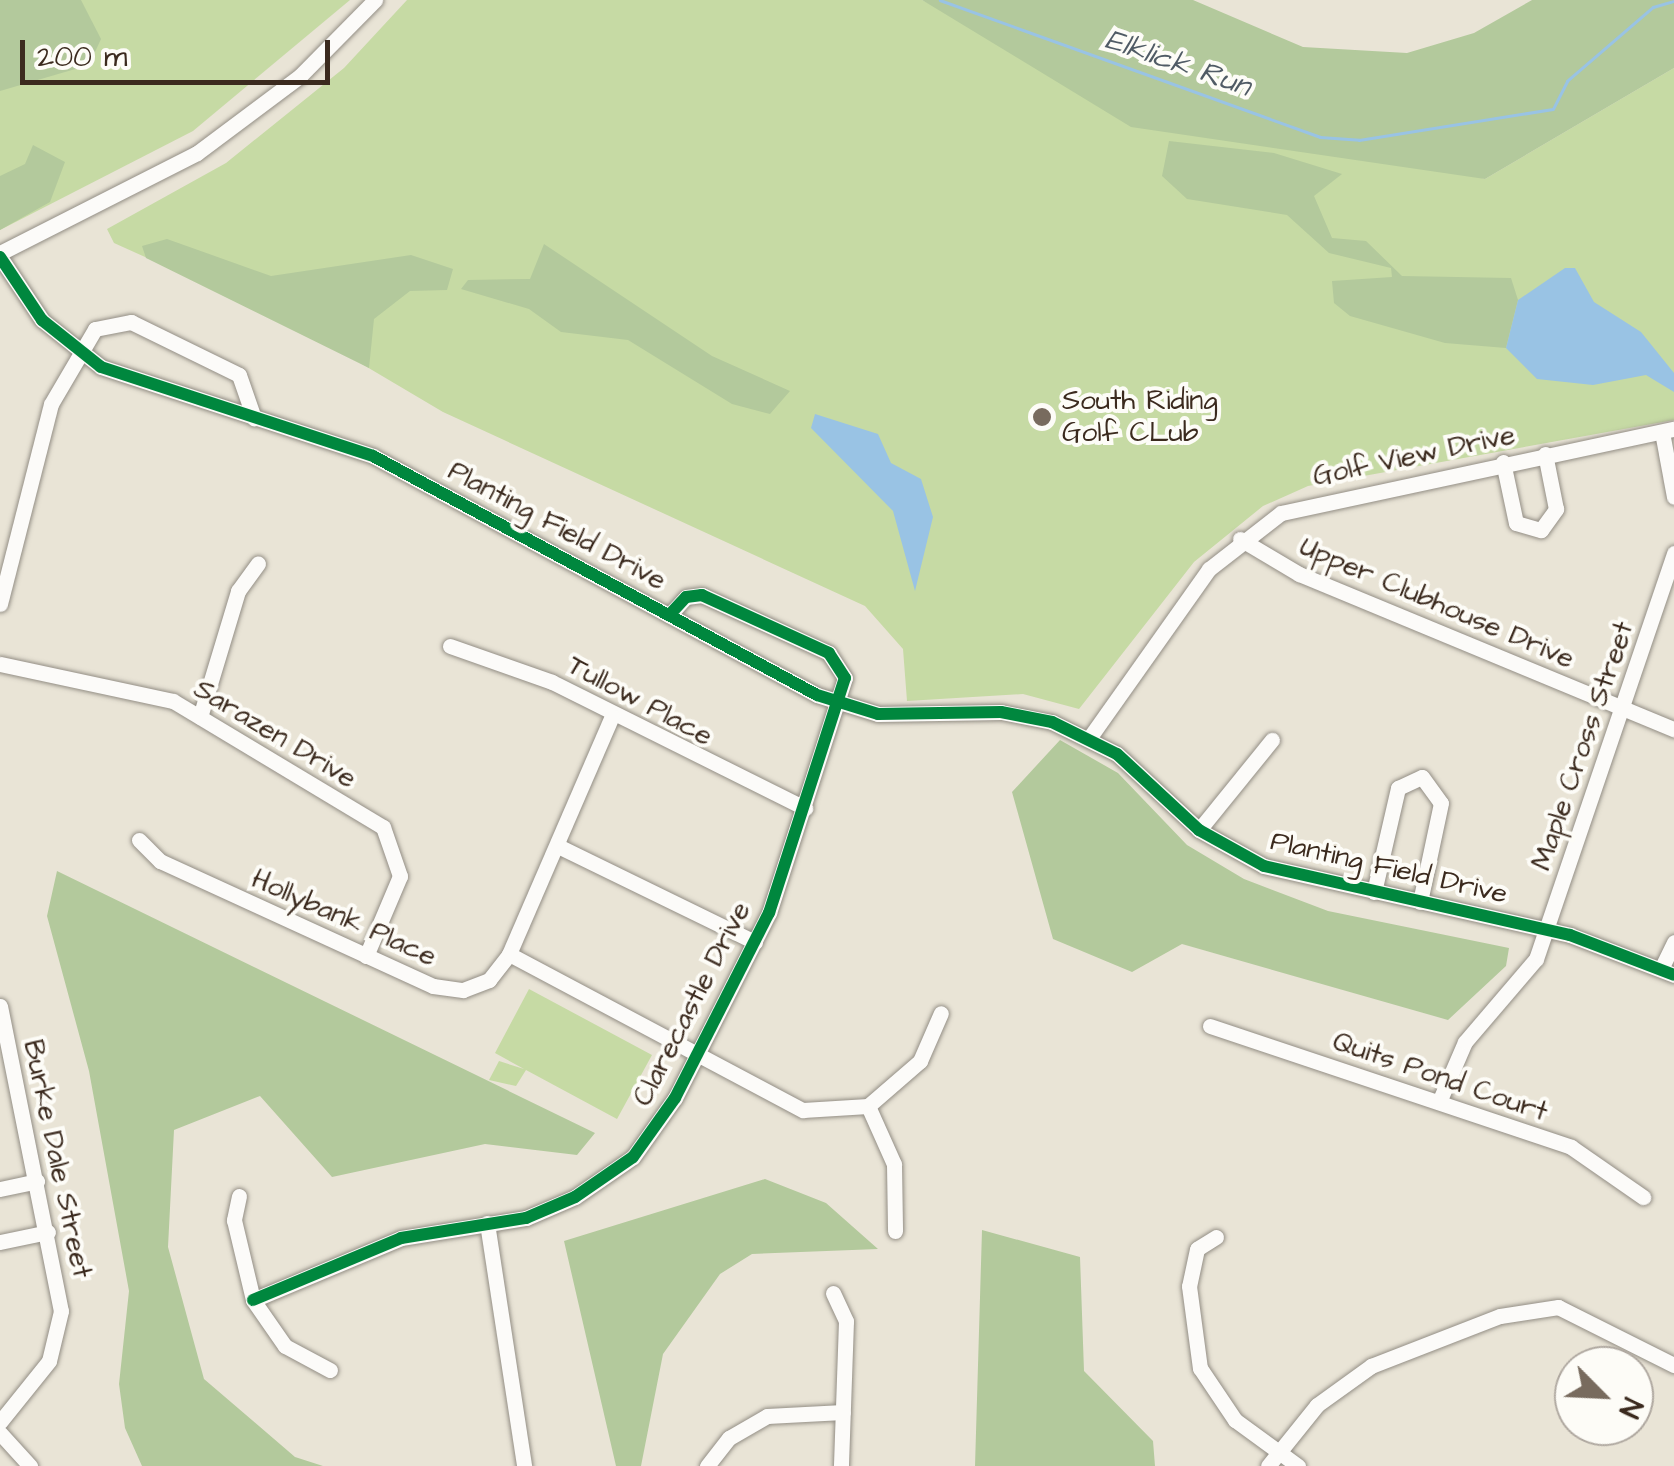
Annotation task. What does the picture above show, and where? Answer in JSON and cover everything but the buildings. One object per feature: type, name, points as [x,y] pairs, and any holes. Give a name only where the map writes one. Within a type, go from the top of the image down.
[{"type":"street","points":[[0,255],[197,153],[300,76],[374,0]]},
{"type":"street","name":"Planting Field Drive","points":[[0,255],[42,320],[78,352],[134,382],[373,456],[840,705],[901,716],[1001,712],[1090,738],[1199,830],[1264,866],[1546,930],[1668,972]]},
{"type":"street","points":[[0,604],[50,404],[78,352],[103,324],[131,322],[238,375],[254,418]]},
{"type":"street","points":[[1668,431],[1673,490]]},
{"type":"street","name":"Golf View Drive","points":[[1090,738],[1196,584],[1240,540],[1325,497],[1668,431]]},
{"type":"street","points":[[1503,462],[1516,522],[1540,530],[1556,509],[1545,454]]},
{"type":"street","name":"Upper Clubhouse Drive","points":[[1240,540],[1298,574],[1674,729]]},
{"type":"street","name":"Maple Cross Street","points":[[1439,1102],[1465,1042],[1520,988],[1546,930],[1671,580],[1674,553]]},
{"type":"street","points":[[200,717],[238,592],[258,564]]},
{"type":"street","points":[[670,615],[686,597],[702,596],[824,650],[842,669],[840,705]]},
{"type":"street","name":"Tullow Place","points":[[450,646],[552,682],[612,716],[805,808]]},
{"type":"street","name":"Sarazen Drive","points":[[0,664],[156,695],[200,717],[390,834],[400,876],[366,956]]},
{"type":"street","name":"Clarecastle Drive","points":[[253,1300],[401,1238],[526,1218],[607,1179],[655,1131],[755,942],[840,705]]},
{"type":"street","name":"Hollybank Place","points":[[138,840],[160,861],[366,956],[455,991],[480,985],[509,954],[560,848],[612,716]]},
{"type":"street","points":[[1199,830],[1272,740]]},
{"type":"street","points":[[1374,892],[1398,788],[1422,777],[1441,803],[1420,902]]},
{"type":"street","points":[[560,848],[755,942]]},
{"type":"street","points":[[1668,972],[1674,942]]},
{"type":"street","points":[[509,954],[803,1110],[868,1106],[920,1062],[942,1013]]},
{"type":"street","name":"Burke Dale Street","points":[[0,1006],[6,1064],[37,1181],[60,1293],[55,1346],[0,1422]]},
{"type":"street","name":"Quits Pond Court","points":[[1210,1026],[1578,1150],[1643,1198]]},
{"type":"street","points":[[868,1106],[894,1164],[895,1231]]},
{"type":"street","points":[[0,1189],[37,1181]]},
{"type":"street","points":[[239,1196],[234,1220],[253,1300],[284,1346],[330,1370]]},
{"type":"street","points":[[486,1223],[524,1466]]},
{"type":"street","points":[[0,1242],[48,1232]]},
{"type":"street","points":[[1216,1236],[1192,1266],[1194,1348],[1222,1405],[1273,1459],[1298,1466]]},
{"type":"street","points":[[833,1293],[846,1320],[841,1466]]},
{"type":"street","points":[[1273,1459],[1317,1404],[1371,1366],[1500,1316],[1558,1307],[1674,1364]]},
{"type":"street","points":[[707,1466],[756,1420],[843,1412]]},
{"type":"street","points":[[0,1433],[20,1463]]},
{"type":"green space","points":[[0,0],[350,0],[193,131],[0,230]]},
{"type":"green space","points":[[0,0],[81,0],[101,39],[89,65],[0,91]]},
{"type":"green space","points":[[407,0],[922,0],[977,27],[1485,179],[1674,68],[1674,420],[1308,486],[1263,506],[1194,562],[1079,709],[1023,694],[907,701],[903,649],[865,606],[443,412],[296,325],[114,243],[107,229],[226,163],[344,68]]},
{"type":"green space","points":[[922,0],[1193,0],[1303,47],[1407,53],[1474,33],[1532,0],[1674,0],[1674,68],[1485,179],[1131,127]]},
{"type":"green space","points":[[1169,141],[1274,153],[1342,174],[1314,196],[1332,238],[1366,241],[1402,276],[1511,278],[1518,300],[1506,348],[1445,343],[1350,316],[1334,303],[1332,281],[1392,277],[1391,268],[1329,253],[1287,215],[1187,199],[1162,176]]},
{"type":"green space","points":[[33,145],[65,162],[50,202],[0,230],[0,176],[25,164]]},
{"type":"green space","points":[[167,239],[271,276],[411,255],[453,269],[447,290],[410,291],[374,319],[369,368],[146,258],[142,246]]},
{"type":"green space","points":[[544,244],[712,356],[790,391],[770,414],[732,404],[628,340],[561,332],[529,309],[461,289],[468,280],[530,279]]},
{"type":"green space","points":[[1060,740],[1118,773],[1187,845],[1244,879],[1328,911],[1509,948],[1506,966],[1448,1020],[1182,944],[1132,972],[1053,939],[1012,792]]},
{"type":"green space","points":[[57,871],[595,1133],[577,1155],[485,1144],[332,1177],[260,1096],[174,1130],[168,1247],[204,1379],[295,1457],[323,1466],[142,1466],[125,1428],[119,1384],[129,1291],[89,1071],[47,916]]},
{"type":"green space","points":[[529,989],[652,1055],[617,1119],[526,1070],[516,1086],[489,1080],[499,1061],[524,1069],[495,1053]]},
{"type":"green space","points":[[765,1179],[826,1203],[878,1249],[752,1254],[720,1274],[663,1354],[641,1466],[616,1466],[564,1241]]},
{"type":"green space","points":[[982,1230],[1080,1257],[1084,1371],[1153,1441],[1155,1466],[975,1466]]},
{"type":"water","points":[[1565,268],[1575,268],[1594,302],[1641,332],[1674,373],[1674,392],[1646,375],[1593,385],[1537,379],[1506,348],[1518,300]]},
{"type":"water","points":[[815,414],[878,434],[891,463],[921,479],[933,517],[915,591],[893,511],[811,428]]},
{"type":"waterway","name":"Elklick Run","points":[[940,0],[1320,137],[1359,140],[1553,109],[1567,81],[1653,7],[1674,1]]},
{"type":"cycle path","points":[[0,257],[42,320],[101,367],[373,456],[817,695],[878,714],[1001,712],[1052,722],[1117,754],[1199,830],[1264,866],[1570,935],[1674,975]]},
{"type":"cycle path","points":[[253,1300],[401,1238],[526,1218],[575,1197],[633,1157],[675,1098],[769,913],[845,678],[829,653],[702,595],[686,597],[669,615]]},
{"type":"place","name":"South Riding Golf CLub","points":[[1042,417]]}]
